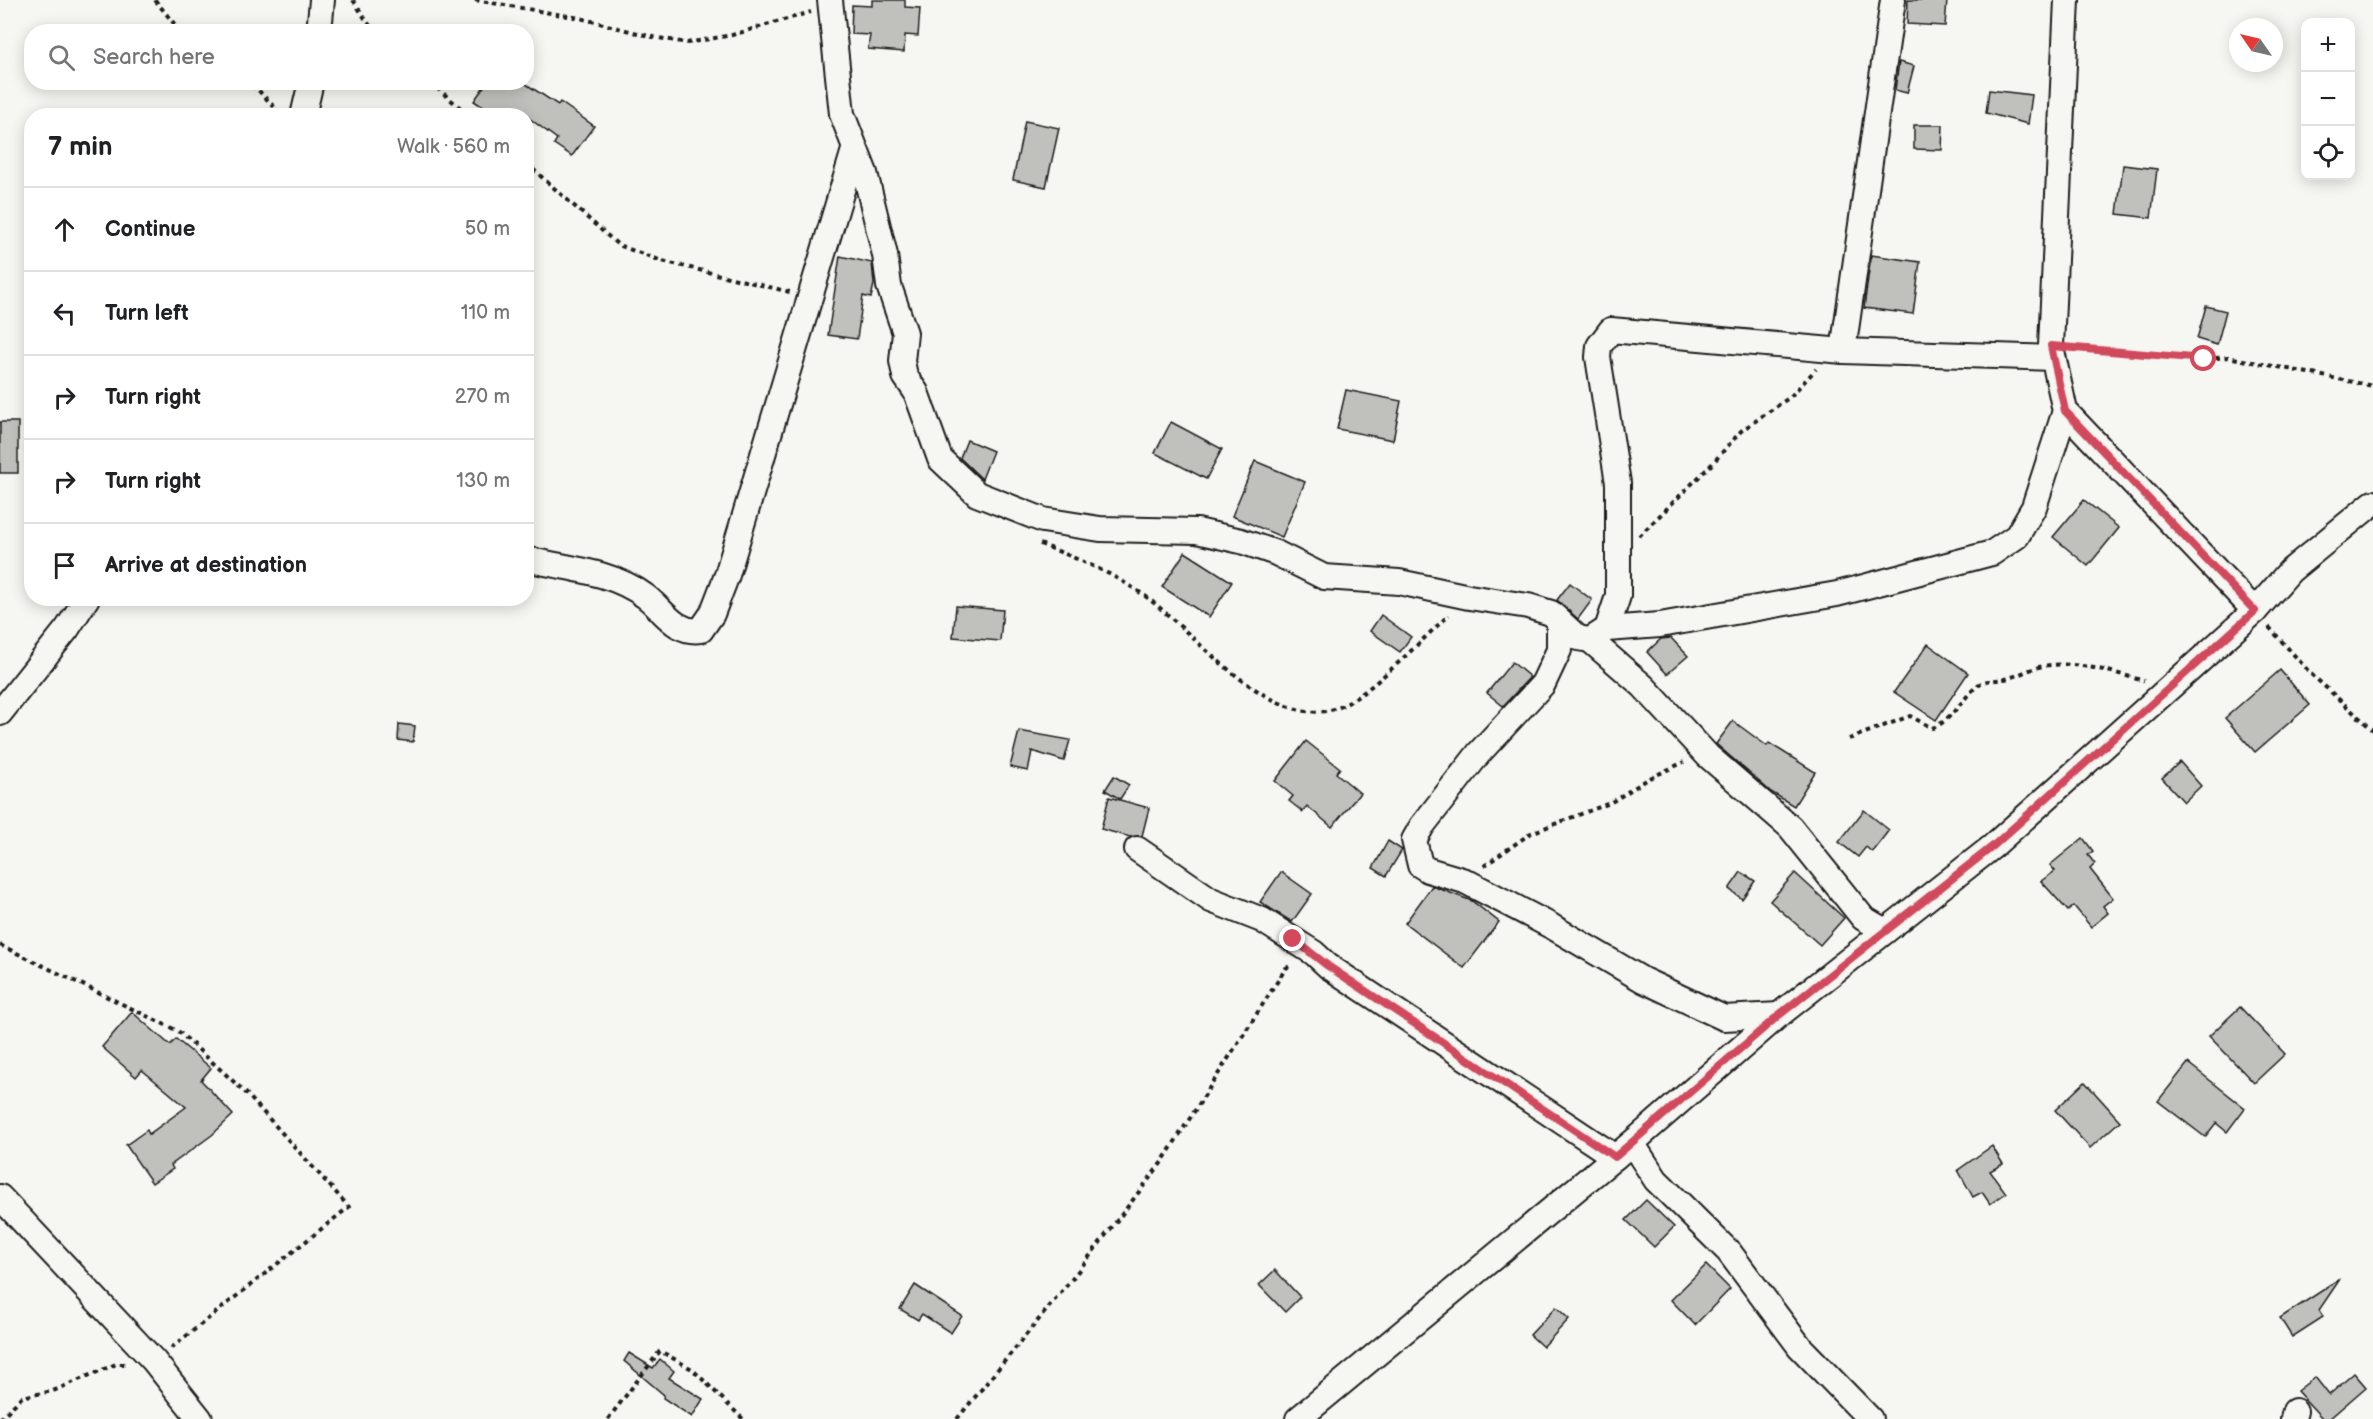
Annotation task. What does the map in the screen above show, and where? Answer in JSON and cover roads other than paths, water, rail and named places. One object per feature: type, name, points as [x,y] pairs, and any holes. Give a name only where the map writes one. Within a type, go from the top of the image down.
[{"type":"street","points":[[320,24],[322,0]]},
{"type":"street","points":[[1837,351],[1893,0]]},
{"type":"street","points":[[830,1],[842,114],[854,150],[865,173],[885,255],[889,286],[905,333],[902,360],[905,376],[916,392],[940,459],[977,494],[1042,520],[1100,530],[1197,531],[1276,553],[1324,577],[1399,582],[1469,597],[1528,606],[1551,614],[1578,638],[1837,594],[1992,553],[2017,536],[2034,507],[2065,411],[2052,352],[2067,0]]},
{"type":"street","points":[[305,108],[309,90]]},
{"type":"street","points":[[534,560],[613,579],[644,596],[680,628],[690,632],[701,630],[712,614],[727,574],[854,150]]},
{"type":"street","points":[[1599,635],[1618,597],[1618,483],[1598,357],[1599,346],[1611,330],[1837,351],[2052,352]]},
{"type":"street","points":[[2065,411],[2255,611]]},
{"type":"street","points":[[1298,1419],[1623,1150],[1779,1015],[1992,847],[2255,611],[2290,571],[2373,503]]},
{"type":"street","points":[[0,713],[67,629],[82,606]]},
{"type":"street","points":[[1559,622],[1559,650],[1543,684],[1453,784],[1422,826],[1414,840],[1420,865],[1428,870],[1465,881],[1681,1000],[1724,1018],[1779,1015]]},
{"type":"street","points":[[1599,635],[1708,756],[1790,827],[1863,918],[1885,931]]},
{"type":"street","points":[[1137,849],[1211,900],[1262,920],[1314,953],[1328,966],[1623,1150],[1730,1252],[1800,1347],[1870,1419]]},
{"type":"street","points":[[0,1197],[158,1365],[200,1419]]}]
